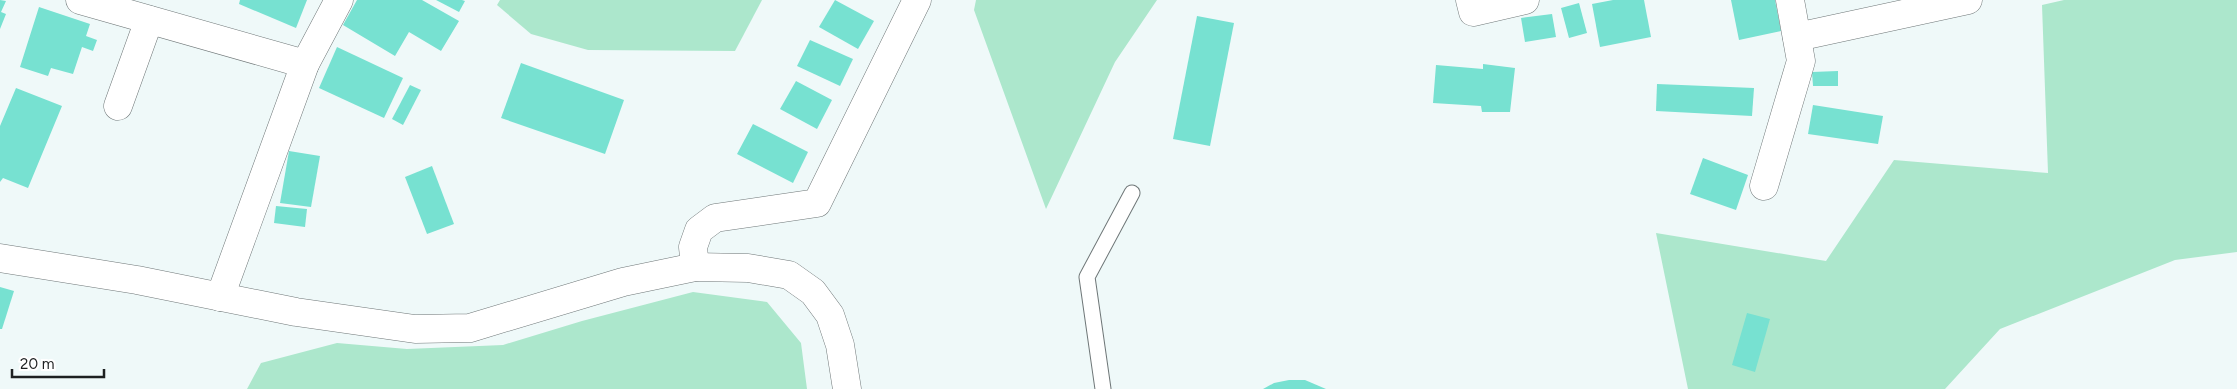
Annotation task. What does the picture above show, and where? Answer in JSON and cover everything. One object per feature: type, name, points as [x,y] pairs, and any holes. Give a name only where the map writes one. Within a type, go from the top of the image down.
[{"type":"street","points":[[220,297],[305,64],[339,0]]},
{"type":"street","points":[[695,267],[693,247],[699,230],[715,218],[817,203],[917,0]]},
{"type":"street","points":[[1470,0],[1473,12],[1525,0]]},
{"type":"street","points":[[1764,186],[1802,61],[1790,0]]},
{"type":"street","points":[[1797,38],[1968,0]]},
{"type":"street","points":[[88,1],[305,64]]},
{"type":"street","points":[[118,106],[149,20]]},
{"type":"street","points":[[0,258],[136,280],[296,312],[414,329],[470,328],[623,282],[695,267],[748,268],[789,275],[813,292],[830,315],[840,345],[847,389]]},
{"type":"lane","points":[[1103,389],[1087,277],[1132,193]]},
{"type":"green space","points":[[500,0],[762,0],[735,51],[588,50],[531,34],[497,5]]},
{"type":"green space","points":[[976,0],[1157,0],[1115,62],[1046,209],[974,10]]},
{"type":"green space","points":[[2064,0],[2237,0],[2237,252],[2175,260],[2000,329],[1945,389],[1688,389],[1656,233],[1826,261],[1894,160],[2048,173],[2042,5]]},
{"type":"green space","points":[[693,292],[767,302],[801,343],[807,389],[247,389],[261,363],[337,343],[407,349],[503,345],[582,321]]},
{"type":"building","points":[[0,0],[6,1],[1,12],[6,14],[0,29]]},
{"type":"building","points":[[240,0],[307,0],[296,28],[239,4]]},
{"type":"building","points":[[357,0],[422,0],[459,21],[441,51],[409,32],[395,56],[343,25]]},
{"type":"building","points":[[436,0],[462,0],[465,1],[459,12]]},
{"type":"building","points":[[835,0],[874,21],[858,49],[819,27]]},
{"type":"building","points":[[1613,0],[1644,0],[1651,37],[1600,47],[1592,4]]},
{"type":"building","points":[[1731,0],[1775,0],[1781,31],[1739,40]]},
{"type":"building","points":[[1579,3],[1587,33],[1569,38],[1561,8]]},
{"type":"building","points":[[39,7],[90,24],[86,36],[97,40],[93,51],[82,47],[73,74],[51,68],[48,76],[20,67]]},
{"type":"building","points":[[1552,14],[1556,37],[1525,42],[1521,18]]},
{"type":"building","points":[[1197,16],[1234,23],[1210,146],[1173,139]]},
{"type":"building","points":[[810,40],[853,59],[840,86],[797,66]]},
{"type":"building","points":[[337,47],[403,78],[384,118],[319,88]]},
{"type":"building","points":[[521,63],[624,100],[605,154],[501,118]]},
{"type":"building","points":[[1483,64],[1515,68],[1510,112],[1482,112],[1481,106],[1433,103],[1436,65],[1483,69]]},
{"type":"building","points":[[1838,71],[1838,86],[1813,86],[1812,72]]},
{"type":"building","points":[[796,81],[832,100],[817,129],[780,109]]},
{"type":"building","points":[[1657,84],[1754,88],[1752,116],[1656,111]]},
{"type":"building","points":[[410,85],[421,90],[403,125],[392,119]]},
{"type":"building","points":[[16,88],[62,106],[28,188],[3,178],[0,182],[0,126]]},
{"type":"building","points":[[1813,105],[1883,116],[1878,144],[1808,134]]},
{"type":"building","points":[[753,124],[808,152],[793,183],[737,154]]},
{"type":"building","points":[[289,151],[320,156],[311,207],[280,203]]},
{"type":"building","points":[[1703,158],[1748,175],[1736,210],[1690,194]]},
{"type":"building","points":[[432,166],[454,224],[427,234],[405,177]]},
{"type":"building","points":[[276,206],[307,209],[305,227],[274,223]]},
{"type":"building","points":[[0,287],[14,291],[2,329],[0,329]]},
{"type":"building","points":[[1747,313],[1770,319],[1755,372],[1732,365]]},
{"type":"building","points":[[1289,380],[1305,380],[1326,389],[1263,389],[1274,383]]}]
